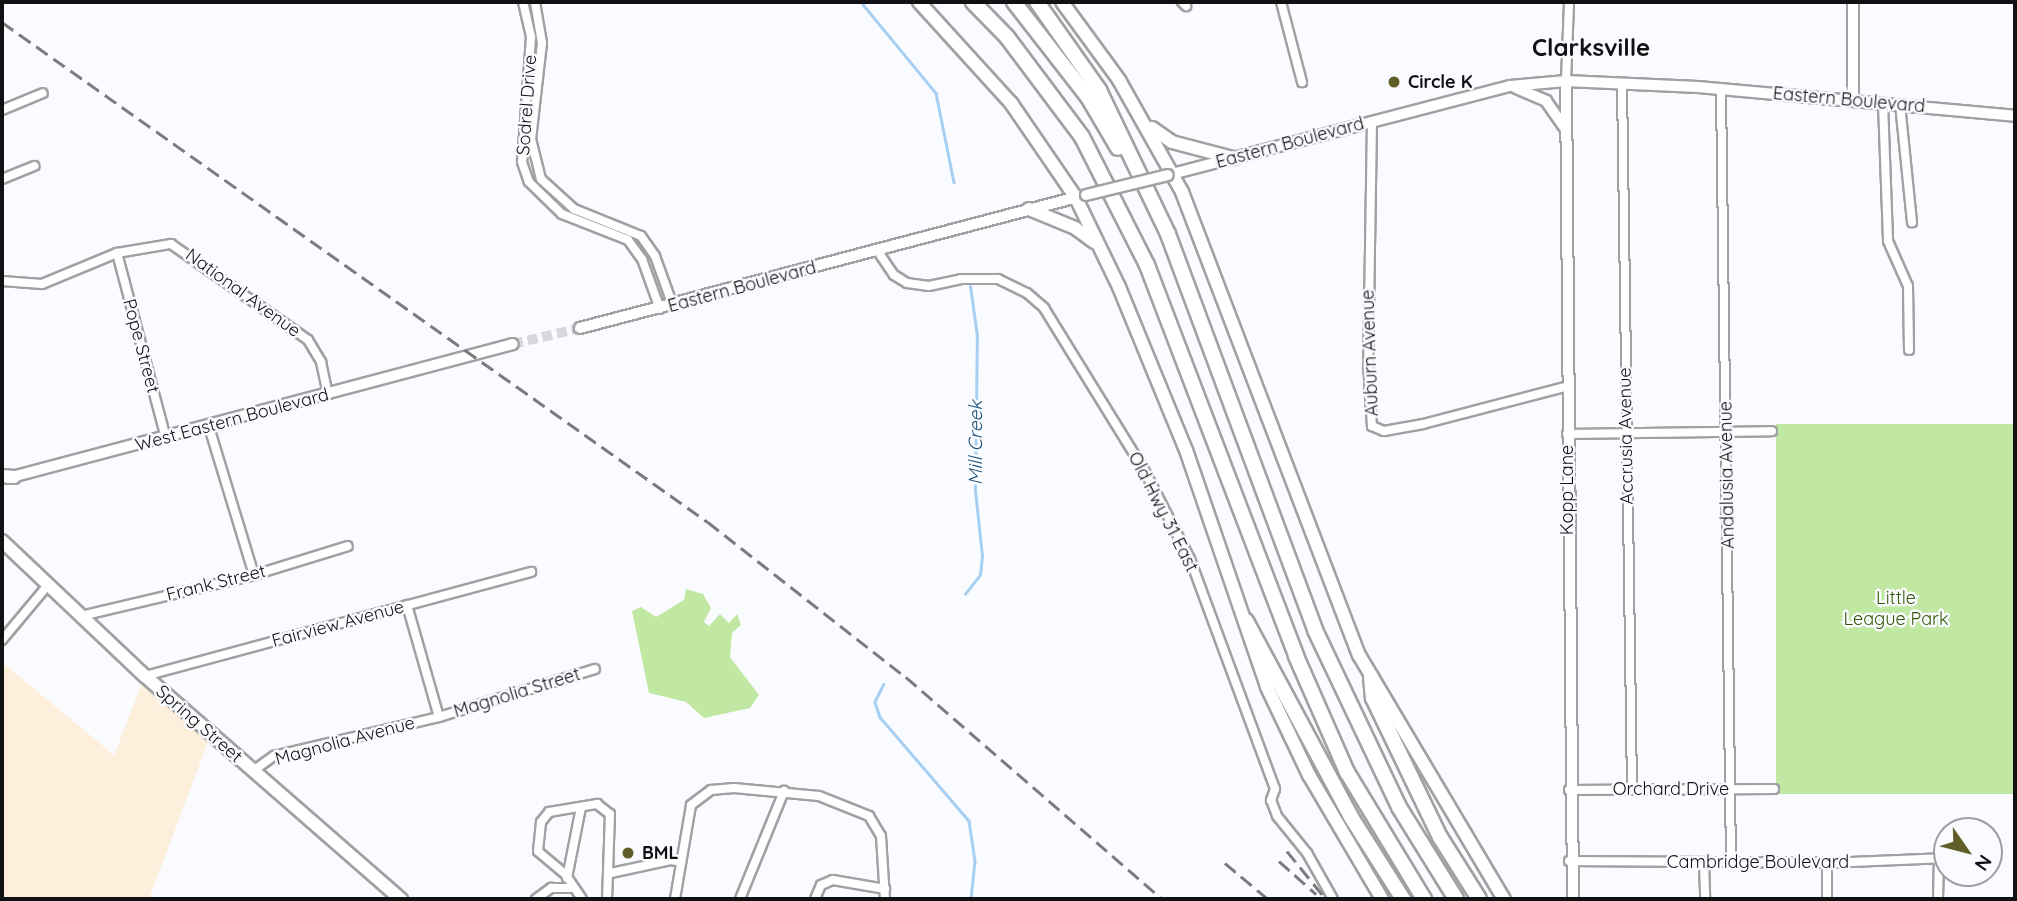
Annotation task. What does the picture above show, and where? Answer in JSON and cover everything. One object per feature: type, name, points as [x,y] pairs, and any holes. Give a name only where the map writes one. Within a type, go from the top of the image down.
[{"type":"highway","points":[[973,2],[1035,73],[1088,148],[1147,265],[1296,656],[1347,772],[1424,899]]},
{"type":"highway","points":[[1014,2],[1088,97],[1168,234]]},
{"type":"highway","points":[[1037,2],[1100,90],[1168,234],[1315,630],[1399,807],[1457,899]]},
{"type":"highway","points":[[1247,621],[1350,817],[1403,899]]},
{"type":"highway","points":[[1371,677],[1379,711],[1440,837],[1479,899]]},
{"type":"main road","points":[[919,2],[1011,103],[1081,197],[1099,247],[1186,450],[1247,621],[1246,632],[1268,687],[1309,775],[1382,899]]},
{"type":"main road","points":[[1062,2],[1145,122],[1203,241],[1359,655],[1504,899]]},
{"type":"main road","points":[[1853,2],[1853,100]]},
{"type":"main road","name":"Eastern Boulevard","points":[[579,328],[674,306],[1029,209],[1510,86],[1566,82],[1622,83],[1853,100],[2015,116]]},
{"type":"main road","name":"Kopp Lane","points":[[1566,82],[1565,387],[1569,861],[1573,899]]},
{"type":"main road","points":[[1510,86],[1546,101],[1565,130]]},
{"type":"main road","points":[[1145,122],[1172,142],[1233,158]]},
{"type":"main road","points":[[1029,209],[1075,228],[1099,247]]},
{"type":"main road","name":"West Eastern Boulevard","points":[[6,478],[166,439],[513,344]]},
{"type":"main road","name":"Spring Street","points":[[2,541],[145,676],[401,899]]},
{"type":"street","name":"Sodrel Drive","points":[[523,2],[531,37],[522,162],[529,182],[562,214],[628,240],[642,259],[660,309]]},
{"type":"street","name":"Sodrel Drive","points":[[535,2],[542,43],[531,139],[541,179],[574,209],[641,236],[655,256],[674,306]]},
{"type":"street","points":[[1281,2],[1302,82]]},
{"type":"street","points":[[1566,82],[1569,2]]},
{"type":"street","name":"Accrusia Avenue","points":[[1622,83],[1632,789]]},
{"type":"street","name":"Andalusia Avenue","points":[[1721,89],[1731,862]]},
{"type":"street","points":[[2,110],[43,93]]},
{"type":"street","points":[[1883,103],[1888,241],[1908,286],[1909,350]]},
{"type":"street","points":[[1900,104],[1912,222]]},
{"type":"street","name":"Auburn Avenue","points":[[1372,121],[1367,363],[1372,426],[1384,431],[1423,424],[1565,387]]},
{"type":"street","points":[[2,178],[34,166]]},
{"type":"street","name":"National Avenue","points":[[2,281],[42,284],[117,253],[163,243],[182,249],[308,340],[321,362],[328,394]]},
{"type":"street","name":"Old Hwy 31 East","points":[[877,250],[894,275],[907,283],[929,286],[961,279],[998,279],[1027,293],[1044,308],[1143,468],[1190,559],[1276,789],[1271,800],[1277,816],[1307,853],[1333,899]]},
{"type":"street","name":"Pope Street","points":[[117,253],[166,439]]},
{"type":"street","points":[[209,427],[254,575]]},
{"type":"street","points":[[1567,434],[1772,431]]},
{"type":"street","name":"Frank Street","points":[[82,616],[254,575],[348,546]]},
{"type":"street","name":"Fairview Avenue","points":[[145,676],[531,572]]},
{"type":"street","points":[[2,640],[48,585]]},
{"type":"street","points":[[407,605],[439,716]]},
{"type":"street","name":"Magnolia Street","points":[[439,716],[595,669]]},
{"type":"street","name":"Magnolia Avenue","points":[[253,771],[274,757],[439,716]]},
{"type":"street","points":[[675,899],[696,798],[711,789],[734,788],[819,796],[869,816],[881,835],[885,899]]},
{"type":"street","name":"Orchard Drive","points":[[1569,790],[1774,789]]},
{"type":"street","points":[[740,899],[784,791]]},
{"type":"street","points":[[580,899],[567,878],[538,851],[541,822],[549,812],[597,804],[610,814],[611,873],[607,899]]},
{"type":"street","points":[[567,878],[581,807]]},
{"type":"street","name":"Cambridge Boulevard","points":[[1569,861],[1826,863],[1933,858]]},
{"type":"street","points":[[611,873],[671,860],[681,862]]},
{"type":"street","points":[[1704,863],[1705,899]]},
{"type":"street","points":[[1826,863],[1827,899]]},
{"type":"street","points":[[815,899],[821,885],[833,880],[885,889]]},
{"type":"street","points":[[536,899],[551,888],[573,888]]},
{"type":"shaded area","points":[[2,662],[114,755],[145,676],[211,734],[149,899],[2,899]]},
{"type":"green space","name":"Little League Park","points":[[1776,424],[2015,424],[2015,794],[1776,794]]},
{"type":"green space","points":[[686,589],[703,594],[711,608],[704,622],[709,626],[720,614],[729,623],[737,614],[741,625],[732,633],[730,657],[759,695],[750,708],[704,718],[686,702],[649,693],[632,611],[641,607],[656,617],[684,600]]},
{"type":"waterway","name":"Mill Creek","points":[[861,2],[936,93],[954,182]]},
{"type":"waterway","name":"Mill Creek","points":[[965,594],[980,575],[982,556],[975,491],[977,336],[970,286]]},
{"type":"waterway","name":"Mill Creek","points":[[884,684],[875,702],[880,717],[969,821],[975,861],[971,899]]},
{"type":"tunnel","points":[[513,344],[580,328]]},
{"type":"railway","points":[[2,22],[708,522],[906,677],[1162,899]]},
{"type":"railway","points":[[1287,851],[1326,899]]},
{"type":"railway","points":[[1279,861],[1316,894]]},
{"type":"railway","points":[[1225,863],[1268,899]]},
{"type":"place","name":"Circle K","points":[[1394,82]]},
{"type":"place","name":"BML","points":[[628,853]]},
{"type":"district","name":"Clarksville","points":[[1591,48]]}]
